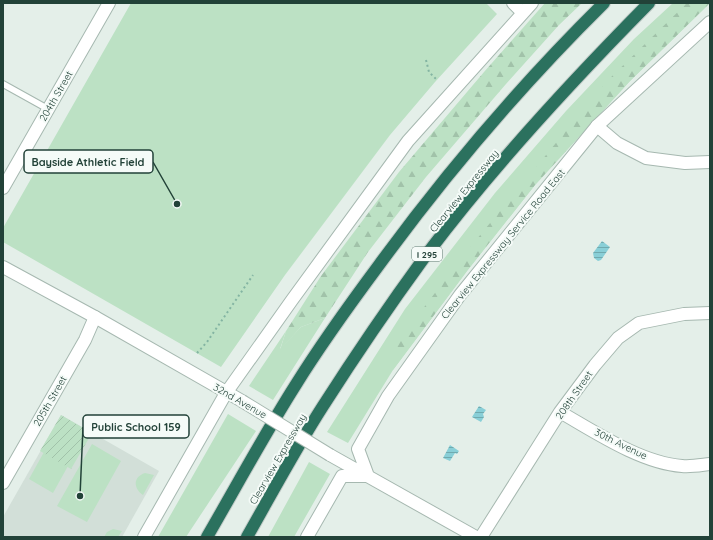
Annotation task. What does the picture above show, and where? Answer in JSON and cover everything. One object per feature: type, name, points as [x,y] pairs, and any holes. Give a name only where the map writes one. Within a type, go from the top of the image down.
[{"type":"highway","points":[[207,537],[294,386],[346,310],[400,236],[457,164],[514,96],[604,3]]},
{"type":"highway","name":"Clearview Expressway","points":[[247,537],[322,407],[372,332],[425,257],[483,185],[543,115],[606,47],[650,3]]},
{"type":"street","name":"204th Street","points":[[3,188],[109,3]]},
{"type":"street","points":[[513,3],[522,12]]},
{"type":"street","points":[[144,537],[226,393],[292,300],[408,141],[522,12],[532,3]]},
{"type":"street","name":"Clearview Expressway Service Road East","points":[[368,476],[358,449],[388,396],[460,295],[597,126],[710,22]]},
{"type":"street","points":[[597,126],[617,143],[646,158],[685,164],[710,162]]},
{"type":"street","name":"32nd Avenue","points":[[3,267],[95,317],[242,401],[330,455],[476,537]]},
{"type":"street","name":"208th Street","points":[[481,537],[560,412],[595,365],[618,338],[639,323],[684,314],[710,313]]},
{"type":"street","name":"205th Street","points":[[3,483],[85,340],[95,317]]},
{"type":"street","name":"30th Avenue","points":[[560,412],[621,447],[653,460],[682,466],[710,464]]},
{"type":"street","points":[[307,537],[342,476],[368,476]]},
{"type":"lane","points":[[3,84],[48,109]]},
{"type":"path","points":[[426,60],[429,72],[437,80]]},
{"type":"path","points":[[198,353],[253,275]]},
{"type":"shaded area","points":[[61,415],[159,471],[122,537],[3,537],[3,517]]},
{"type":"green space","points":[[131,3],[486,3],[497,14],[435,82],[390,135],[285,275],[221,367],[3,242],[3,228]]},
{"type":"green space","points":[[545,3],[582,3],[559,25],[506,84],[426,177],[368,252],[325,318],[301,327],[280,350],[286,331],[321,276],[399,172]]},
{"type":"green space","points":[[673,3],[710,3],[630,81],[535,185],[467,271],[393,370],[348,443],[327,432],[405,309],[495,193],[566,111],[634,39]]},
{"type":"green space","points":[[687,3],[710,3],[630,81],[535,185],[467,271],[393,370],[396,344],[467,251],[606,82]]},
{"type":"green space","points":[[325,318],[273,400],[249,386],[286,331],[280,349],[301,327]]},
{"type":"green space","points":[[228,414],[256,431],[186,537],[158,537]]},
{"type":"green space","points":[[61,415],[92,433],[71,469],[40,451]]},
{"type":"green space","points":[[92,444],[121,461],[87,522],[57,506]]},
{"type":"green space","points":[[44,452],[68,466],[53,493],[29,479]]},
{"type":"green space","points":[[309,462],[330,474],[294,537],[268,537]]},
{"type":"green space","points":[[145,473],[154,475],[143,495],[137,489],[136,480]]},
{"type":"green space","points":[[113,529],[122,531],[118,537],[104,537],[107,532]]},
{"type":"water","points":[[602,241],[610,247],[601,260],[598,261],[594,258],[593,253]]},
{"type":"water","points":[[479,406],[486,410],[483,414],[484,417],[481,422],[472,417]]},
{"type":"water","points":[[450,445],[459,451],[457,454],[455,453],[450,461],[443,458]]},
{"type":"place","name":"Bayside Athletic Field","points":[[177,204]]},
{"type":"place","name":"Public School 159","points":[[80,496]]}]
